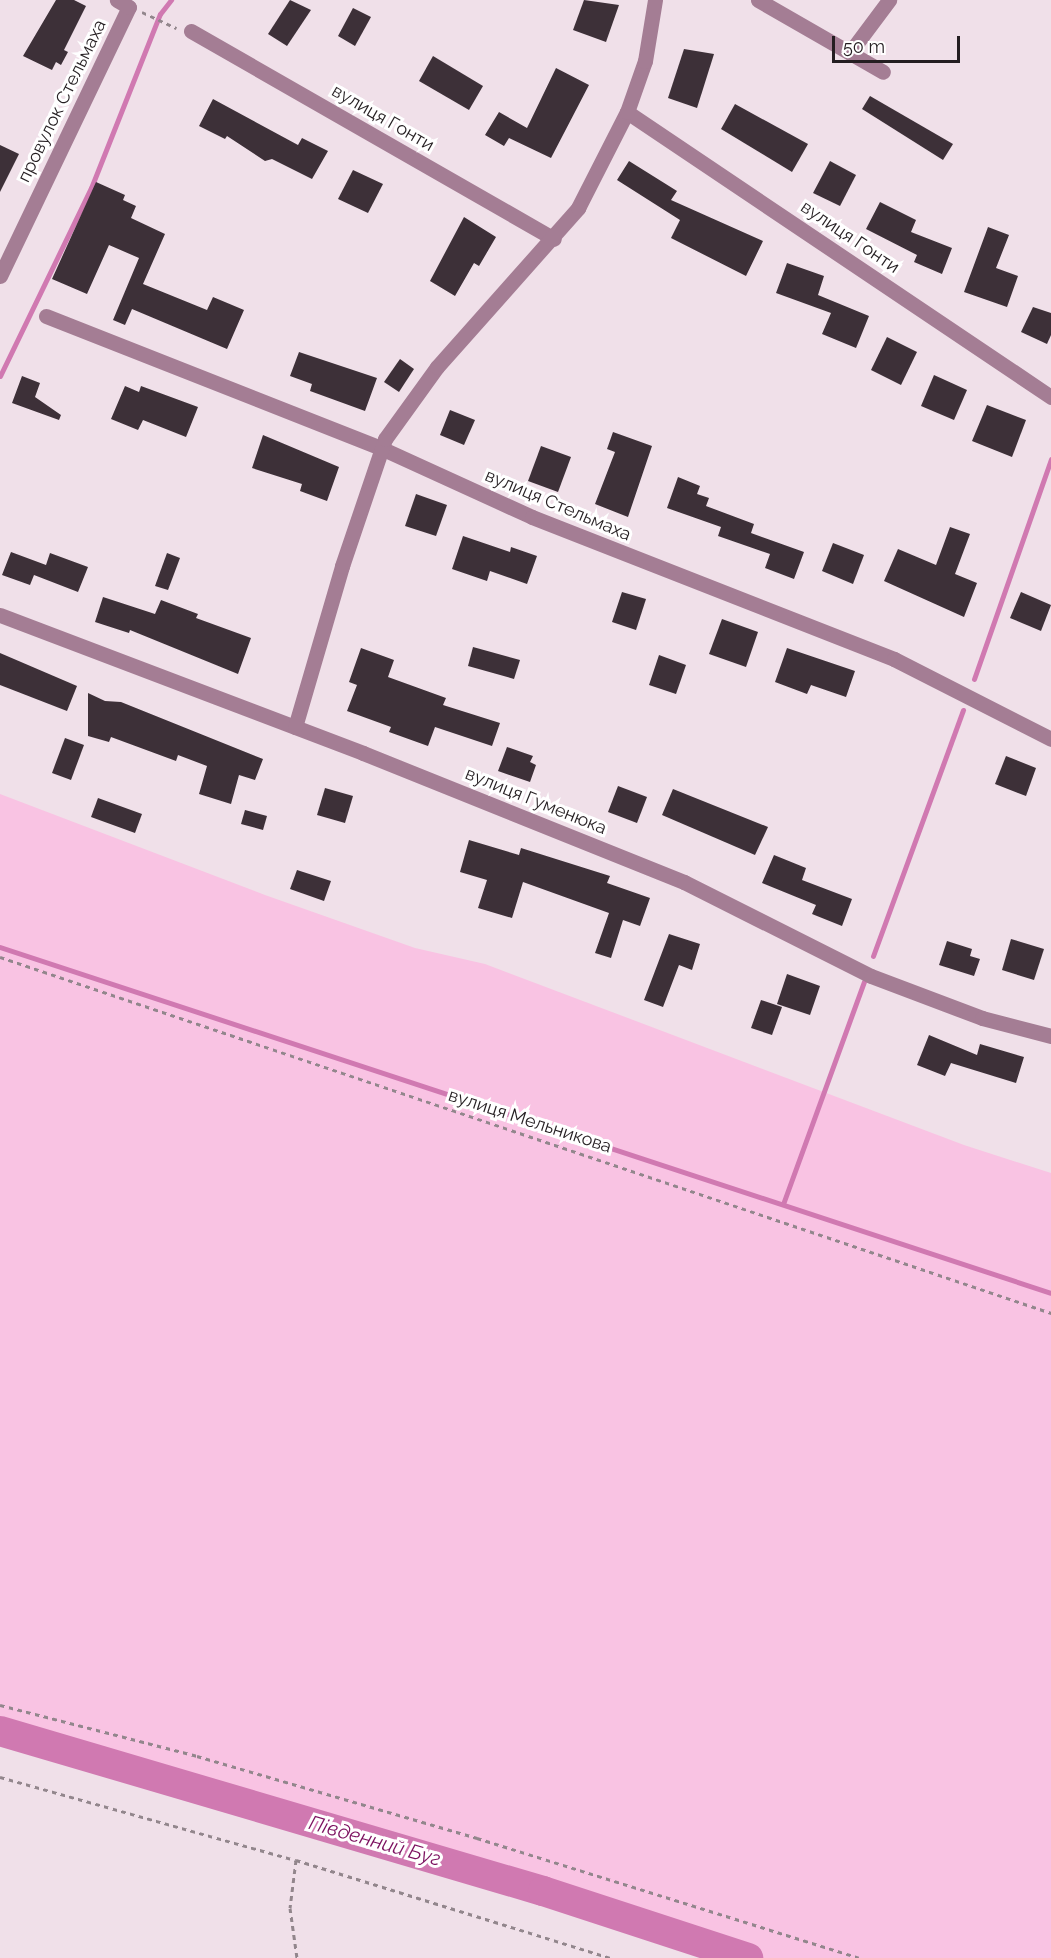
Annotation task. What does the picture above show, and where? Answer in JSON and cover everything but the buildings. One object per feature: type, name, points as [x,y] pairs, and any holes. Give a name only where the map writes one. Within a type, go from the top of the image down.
[{"type":"street","points":[[295,727],[342,566],[385,440],[437,367],[554,239],[578,208],[627,112],[645,61],[655,0]]},
{"type":"street","points":[[758,0],[883,72]]},
{"type":"street","points":[[850,51],[889,0]]},
{"type":"street","name":"провулок Стельмаха","points":[[0,276],[123,3]]},
{"type":"street","name":"вулиця Гонти","points":[[191,31],[554,239]]},
{"type":"street","name":"вулиця Гонти","points":[[627,112],[1051,397]]},
{"type":"street","name":"вулиця Стельмаха","points":[[46,316],[383,449],[532,517],[894,659],[1051,739]]},
{"type":"street","name":"вулиця Гуменюка","points":[[0,615],[295,727],[684,882],[871,976],[982,1017],[1051,1036]]},
{"type":"path","points":[[147,15],[167,24]]},
{"type":"path","name":"вулиця Мельникова","points":[[0,957],[1051,1313]]},
{"type":"path","points":[[0,1705],[197,1756],[477,1838],[859,1958]]},
{"type":"path","points":[[0,1777],[296,1860],[611,1958]]},
{"type":"path","points":[[296,1860],[290,1908],[297,1958]]},
{"type":"shaded area","points":[[0,794],[265,895],[415,948],[485,964],[964,1145],[1051,1173],[1051,1958],[748,1958],[543,1891],[0,1731]]},
{"type":"waterway","points":[[0,376],[91,188],[160,14],[171,0]]},
{"type":"waterway","points":[[974,679],[1051,459]]},
{"type":"waterway","points":[[873,956],[963,710]]},
{"type":"waterway","points":[[0,947],[1051,1293]]},
{"type":"waterway","points":[[783,1204],[864,981]]},
{"type":"waterway","name":"Південний Буг","points":[[0,1731],[543,1891],[748,1958]]}]
